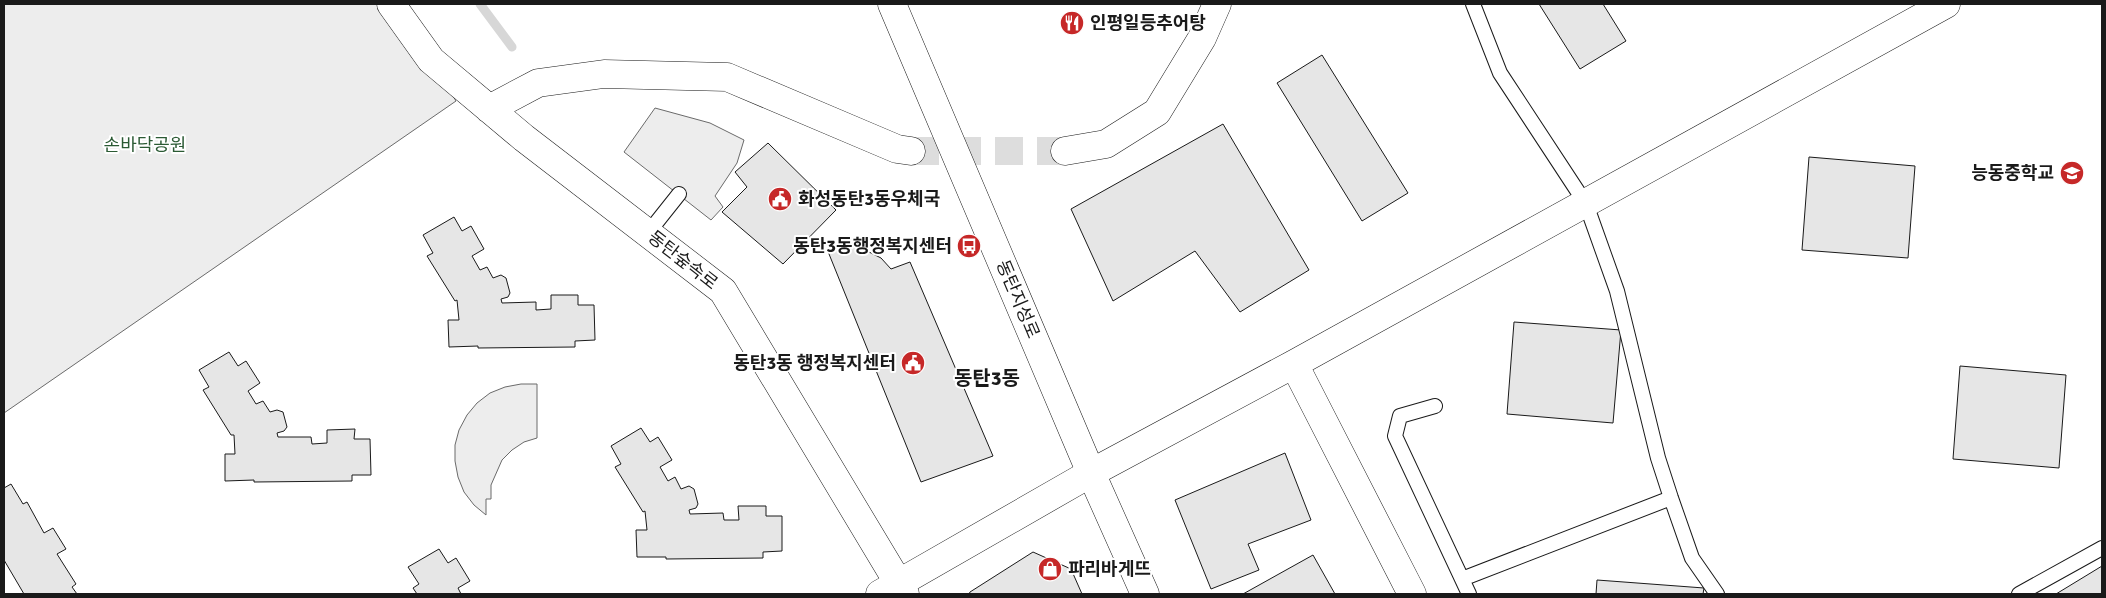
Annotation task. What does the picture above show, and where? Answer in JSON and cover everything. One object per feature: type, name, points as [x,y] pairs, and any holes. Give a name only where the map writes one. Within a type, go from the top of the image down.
[{"type":"street","name":"동탄숲속로","points":[[391,4],[430,60],[489,109],[723,291],[895,591]]},
{"type":"street","name":"동탄지성로","points":[[892,4],[1091,474],[1145,594]]},
{"type":"street","points":[[1065,151],[1106,144],[1157,112],[1202,38],[1217,4]]},
{"type":"street","points":[[895,591],[1091,474],[1586,204],[1946,4]]},
{"type":"street","points":[[489,109],[538,83],[604,74],[727,77],[897,150],[910,151]]},
{"type":"street","points":[[1294,364],[1412,594]]},
{"type":"lane","points":[[1473,4],[1500,73],[1586,204],[1617,290],[1658,458],[1671,498],[1692,558],[1716,594]]},
{"type":"lane","points":[[648,234],[679,194]]},
{"type":"lane","points":[[1435,406],[1400,416],[1396,436],[1469,594]]},
{"type":"lane","points":[[1462,579],[1671,498]]},
{"type":"lane","points":[[2018,594],[2102,548]]},
{"type":"shaded area","name":"손바닥공원","points":[[4,4],[384,4],[431,60],[456,101],[4,413]]},
{"type":"shaded area","points":[[655,108],[710,123],[744,140],[737,163],[715,196],[723,207],[711,220],[624,152]]},
{"type":"shaded area","points":[[537,384],[537,438],[524,442],[502,460],[491,485],[491,499],[486,499],[486,515],[474,505],[464,492],[458,477],[455,445],[459,430],[467,415],[477,403],[490,393],[505,387]]},
{"type":"building","points":[[1539,4],[1603,4],[1626,41],[1580,69]]},
{"type":"building","points":[[1322,55],[1408,193],[1362,221],[1277,83]]},
{"type":"building","points":[[1223,124],[1309,270],[1240,312],[1195,251],[1113,301],[1071,209]]},
{"type":"building","name":"화성동탄3동우체국","points":[[768,143],[836,210],[783,264],[722,212],[747,187],[735,172]]},
{"type":"building","points":[[1809,157],[1915,166],[1908,258],[1802,250]]},
{"type":"building","points":[[454,217],[462,231],[471,226],[484,249],[472,256],[480,270],[487,267],[493,278],[501,275],[506,278],[510,293],[508,297],[501,299],[502,303],[536,302],[536,310],[551,309],[551,295],[578,295],[578,305],[594,305],[595,340],[575,341],[575,347],[449,347],[448,320],[459,320],[457,300],[455,301],[427,256],[433,253],[423,235]]},
{"type":"building","name":"동탄3동 행정복지센터","points":[[856,237],[861,251],[869,252],[881,258],[891,269],[910,262],[993,456],[921,482],[827,249]]},
{"type":"building","points":[[1514,322],[1621,330],[1613,423],[1507,414]]},
{"type":"building","points":[[229,352],[238,366],[246,361],[260,383],[248,391],[256,404],[263,401],[270,412],[277,410],[283,412],[287,427],[284,431],[277,433],[278,437],[311,437],[312,444],[327,443],[327,430],[355,429],[354,439],[370,439],[371,475],[352,475],[352,481],[225,481],[225,454],[235,454],[234,435],[231,435],[203,390],[209,387],[199,370]]},
{"type":"building","points":[[1960,366],[2066,375],[2059,468],[1953,459]]},
{"type":"building","points":[[641,428],[650,442],[658,437],[672,460],[660,467],[668,481],[675,477],[681,489],[689,486],[694,489],[698,504],[696,508],[689,510],[690,514],[723,513],[724,520],[739,520],[738,506],[766,506],[766,516],[782,516],[782,551],[763,552],[763,558],[666,559],[666,557],[637,557],[636,530],[647,530],[645,511],[643,512],[615,467],[621,464],[611,446]]},
{"type":"building","points":[[1285,453],[1311,520],[1248,544],[1259,570],[1211,589],[1175,500]]},
{"type":"building","points":[[11,484],[23,504],[27,502],[44,533],[53,528],[66,549],[57,554],[76,584],[72,587],[77,594],[24,594],[4,560],[4,488]]},
{"type":"building","points":[[439,549],[448,563],[456,558],[470,581],[458,588],[461,594],[417,594],[413,588],[419,584],[408,567]]},
{"type":"building","points":[[1033,552],[1071,569],[1082,594],[969,594],[970,592]]},
{"type":"building","points":[[1313,555],[1335,594],[1243,594]]},
{"type":"building","points":[[2102,566],[2102,594],[2056,594]]},
{"type":"building","points":[[1597,580],[1704,588],[1703,594],[1596,594]]},
{"type":"waterway","points":[[480,4],[512,47]]},
{"type":"tunnel","points":[[911,151],[1065,151]]},
{"type":"place","name":"인평일등추어탕","points":[[1072,23]]},
{"type":"place","name":"능동중학교","points":[[2072,173]]},
{"type":"place","name":"화성동탄3동우체국","points":[[780,199]]},
{"type":"place","name":"동탄3동행정복지센터","points":[[969,246]]},
{"type":"place","name":"동탄3동 행정복지센터","points":[[913,363]]},
{"type":"place","name":"파리바게뜨","points":[[1050,569]]},
{"type":"district","name":"동탄3동","points":[[987,378]]}]
